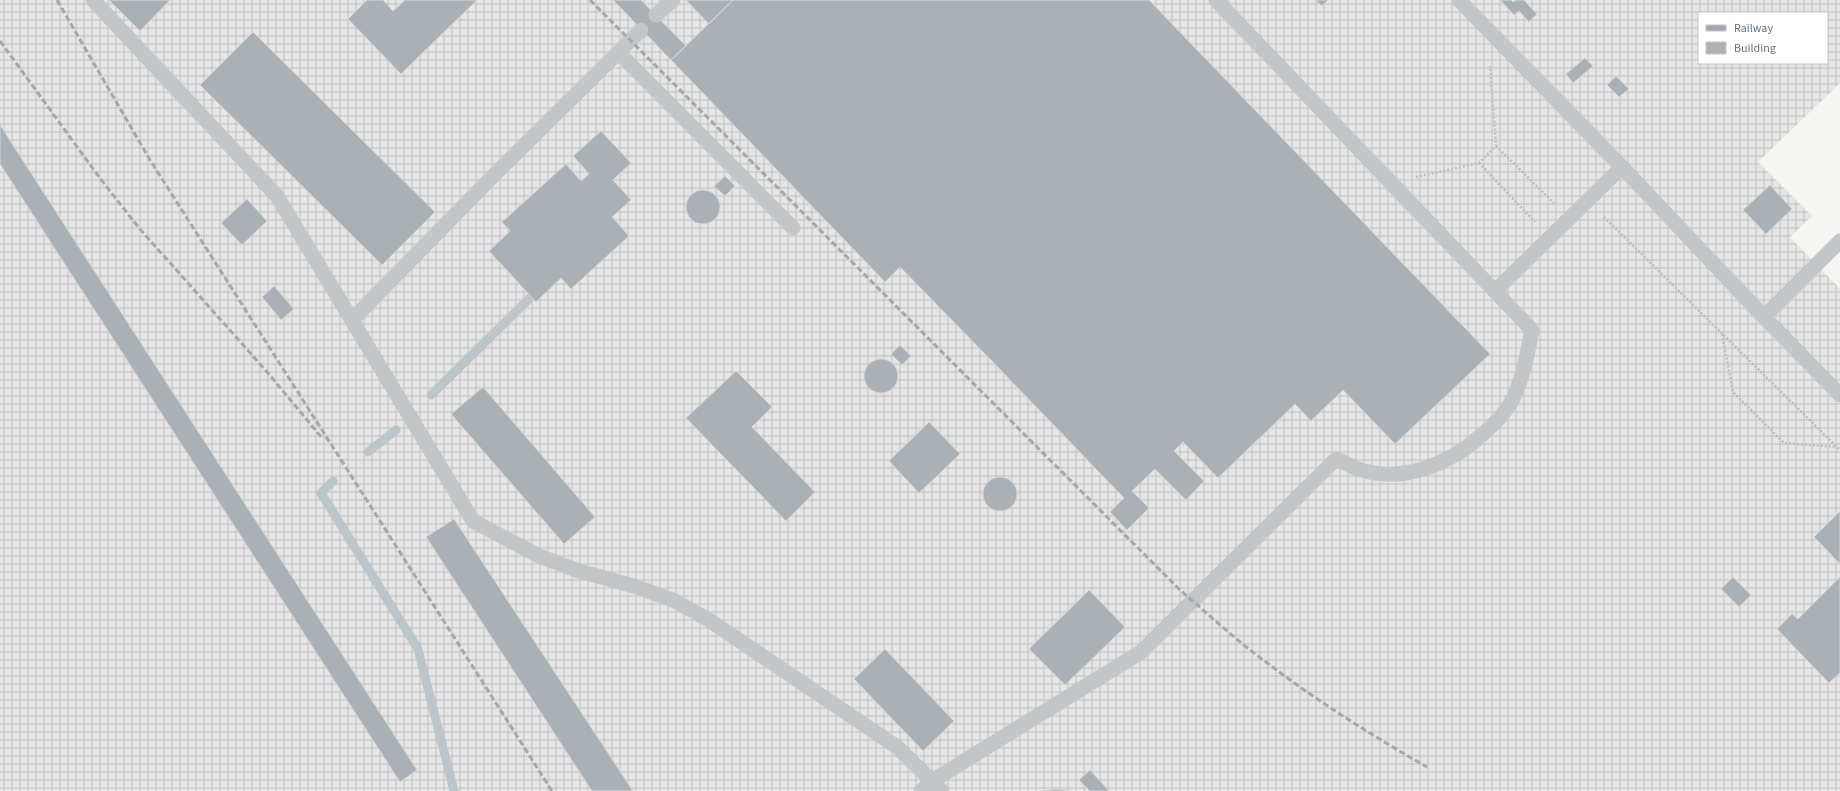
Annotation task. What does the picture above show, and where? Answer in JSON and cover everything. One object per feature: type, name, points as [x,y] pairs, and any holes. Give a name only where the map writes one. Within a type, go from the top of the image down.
[{"type":"lane","points":[[93,0],[277,196],[473,521],[539,556],[579,571],[634,586],[673,600],[709,620],[897,747],[932,788],[1141,652],[1336,459],[1359,469],[1396,474],[1421,470],[1443,462],[1467,448],[1500,418],[1516,393],[1526,363],[1532,330],[1216,0]]},
{"type":"lane","points":[[656,15],[673,0]]},
{"type":"lane","points":[[1459,0],[1622,167],[1764,318],[1840,395]]},
{"type":"lane","points":[[352,320],[641,30]]},
{"type":"lane","points":[[618,52],[793,228]]},
{"type":"lane","points":[[1494,292],[1622,167]]},
{"type":"lane","points":[[1764,318],[1840,241]]},
{"type":"path","points":[[1487,29],[1496,146],[1570,218]]},
{"type":"path","points":[[1391,183],[1479,163],[1496,146]]},
{"type":"path","points":[[1479,163],[1550,238]]},
{"type":"path","points":[[1588,201],[1840,450]]},
{"type":"path","points":[[1722,334],[1733,392],[1784,443],[1836,447]]},
{"type":"shaded area","points":[[0,0],[1840,0],[1840,83],[1758,162],[1812,216],[1790,237],[1840,289],[1840,791],[0,791]]},
{"type":"building","points":[[109,0],[170,0],[140,31]]},
{"type":"building","points":[[367,0],[383,0],[393,11],[405,0],[477,0],[401,74],[348,19]]},
{"type":"building","points":[[613,0],[641,0],[686,46],[671,60]]},
{"type":"building","points":[[686,0],[731,0],[732,1],[709,24]]},
{"type":"building","points":[[733,0],[1149,0],[1490,354],[1395,444],[1343,390],[1311,421],[1295,404],[1218,478],[1183,442],[1174,451],[1204,481],[1186,500],[1155,469],[1132,491],[1149,508],[1127,530],[1110,512],[1124,498],[988,357],[900,267],[885,282],[671,60]]},
{"type":"building","points":[[1315,0],[1328,0],[1322,6]]},
{"type":"building","points":[[1500,0],[1511,0],[1513,2],[1516,0],[1524,0],[1537,14],[1529,22],[1519,11],[1514,15]]},
{"type":"building","points":[[253,32],[435,212],[382,265],[200,85]]},
{"type":"building","points":[[1585,58],[1593,66],[1573,83],[1566,74]]},
{"type":"building","points":[[1616,76],[1629,89],[1619,97],[1607,85]]},
{"type":"building","points":[[0,125],[417,770],[400,782],[0,164]]},
{"type":"building","points":[[601,131],[631,163],[613,180],[631,200],[612,217],[629,236],[571,289],[561,278],[536,302],[489,251],[510,231],[502,222],[566,164],[581,181],[589,174],[573,156]]},
{"type":"building","points":[[725,176],[735,186],[725,196],[714,186]]},
{"type":"building","points":[[1770,185],[1792,209],[1766,234],[1743,210]]},
{"type":"building","points":[[703,190],[715,195],[720,207],[715,219],[703,224],[691,219],[686,207],[691,195]]},
{"type":"building","points":[[247,199],[267,221],[242,245],[221,223]]},
{"type":"building","points":[[274,286],[294,309],[281,320],[262,297]]},
{"type":"building","points":[[900,345],[911,356],[902,365],[891,354]]},
{"type":"building","points":[[881,359],[893,364],[898,376],[893,388],[881,393],[869,388],[864,376],[869,364]]},
{"type":"building","points":[[736,371],[772,407],[752,427],[815,492],[786,521],[686,418]]},
{"type":"building","points":[[483,387],[595,517],[564,544],[451,414]]},
{"type":"building","points":[[929,422],[960,454],[919,493],[889,461]]},
{"type":"building","points":[[1000,477],[1012,482],[1017,494],[1012,506],[1000,511],[988,506],[983,494],[988,482]]},
{"type":"building","points":[[1840,511],[1840,564],[1814,537]]},
{"type":"building","points":[[454,519],[633,791],[592,791],[426,537]]},
{"type":"building","points":[[1733,577],[1751,595],[1739,607],[1721,589]]},
{"type":"building","points":[[1840,577],[1840,673],[1829,683],[1777,629],[1792,614],[1798,619]]},
{"type":"building","points":[[1089,590],[1125,627],[1065,685],[1029,649]]},
{"type":"building","points":[[885,649],[954,721],[923,751],[854,679]]},
{"type":"building","points":[[1090,770],[1108,790],[1107,791],[1090,791],[1079,780]]},
{"type":"building","points":[[1055,789],[1065,790],[1067,791],[1045,791]]},
{"type":"waterway","points":[[431,395],[531,297]]},
{"type":"waterway","points":[[368,452],[396,430]]},
{"type":"waterway","points":[[333,481],[321,493],[418,649],[454,791]]},
{"type":"railway","points":[[57,0],[150,160],[552,791]]},
{"type":"railway","points":[[590,0],[1179,589],[1246,647],[1308,693],[1347,719],[1427,767]]},
{"type":"railway","points":[[0,41],[99,177],[139,228],[268,373],[322,438]]}]
